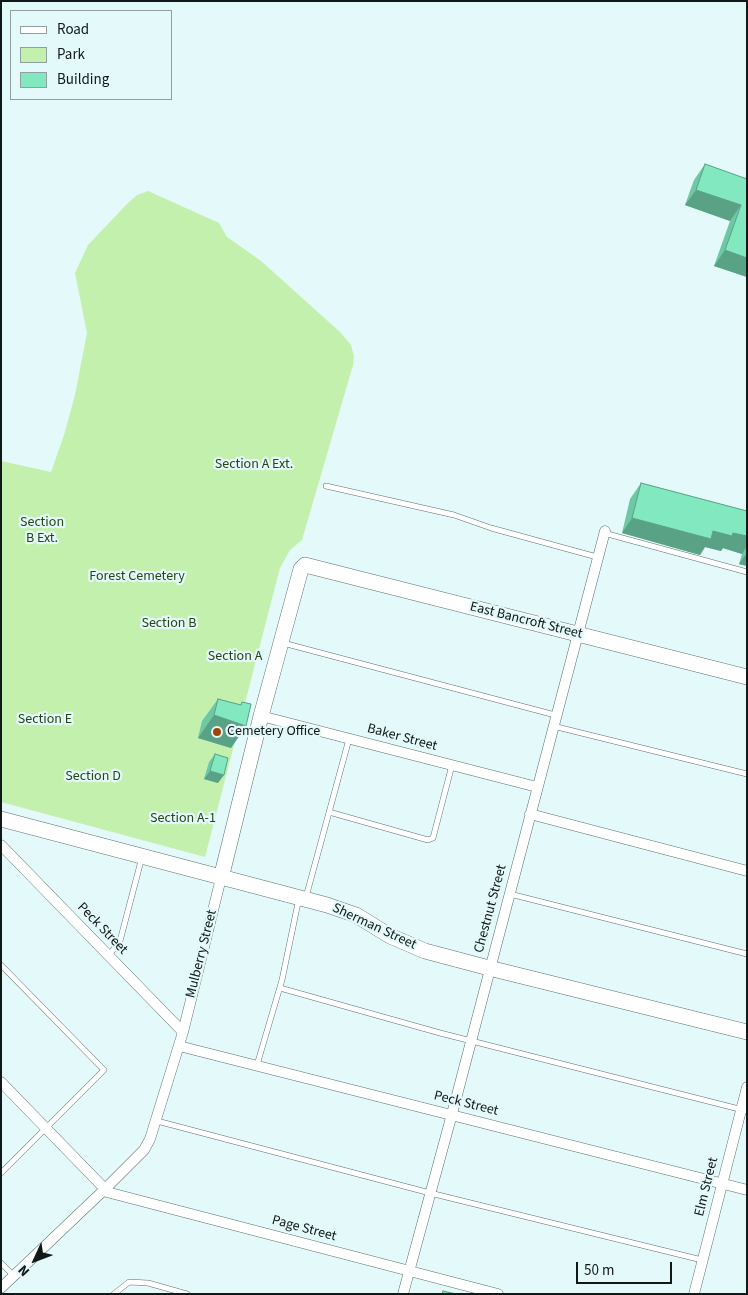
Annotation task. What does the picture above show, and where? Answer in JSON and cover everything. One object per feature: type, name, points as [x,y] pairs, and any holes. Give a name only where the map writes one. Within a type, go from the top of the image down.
[{"type":"street","name":"Chestnut Street","points":[[403,1294],[604,532]]},
{"type":"street","name":"East Bancroft Street","points":[[305,564],[747,677]]},
{"type":"street","name":"Mulberry Street","points":[[1,1288],[144,1150],[150,1139],[183,1032],[261,716],[300,569],[305,564]]},
{"type":"street","name":"Baker Street","points":[[261,716],[537,787]]},
{"type":"street","points":[[530,814],[747,871]]},
{"type":"street","name":"Sherman Street","points":[[1,819],[303,899],[356,916],[390,936],[425,951],[747,1032]]},
{"type":"street","name":"Peck Street","points":[[1,845],[183,1032]]},
{"type":"street","name":"Peck Street","points":[[179,1046],[747,1190]]},
{"type":"street","points":[[1,1082],[104,1190]]},
{"type":"street","name":"Elm Street","points":[[694,1294],[722,1183],[744,1110],[747,1086]]},
{"type":"street","name":"Page Street","points":[[104,1190],[498,1294]]},
{"type":"lane","points":[[326,486],[454,516],[597,557]]},
{"type":"lane","points":[[604,532],[747,572]]},
{"type":"lane","points":[[281,643],[556,715]]},
{"type":"lane","points":[[553,726],[747,774]]},
{"type":"lane","points":[[257,1065],[349,738]]},
{"type":"lane","points":[[329,812],[428,840],[433,838],[452,765]]},
{"type":"lane","points":[[109,955],[120,941],[142,857]]},
{"type":"lane","points":[[509,894],[747,954]]},
{"type":"lane","points":[[1,965],[104,1070],[1,1173]]},
{"type":"lane","points":[[280,988],[440,1033],[744,1110]]},
{"type":"lane","points":[[157,1121],[430,1193],[702,1260]]},
{"type":"lane","points":[[1,1263],[14,1276]]},
{"type":"lane","points":[[114,1294],[129,1282],[148,1283],[187,1294]]},
{"type":"green space","name":"Forest Cemetery","points":[[148,191],[219,223],[227,237],[261,261],[340,332],[351,345],[354,356],[302,540],[290,550],[280,568],[205,857],[1,802],[1,461],[51,472],[75,395],[87,333],[75,273],[88,245],[128,203],[137,195]]},
{"type":"building","points":[[705,164],[747,179],[747,258],[725,250],[741,205],[696,190]]},
{"type":"building","points":[[641,483],[747,511],[747,536],[733,533],[732,536],[713,531],[711,539],[632,518]]},
{"type":"building","points":[[218,699],[241,705],[242,702],[251,704],[246,726],[214,715]]},
{"type":"building","points":[[215,754],[228,758],[224,775],[210,771]]},
{"type":"building","points":[[443,1291],[456,1294],[442,1294]]},
{"type":"place","name":"Cemetery Office","points":[[217,732]]},
{"type":"park label","name":"Section A Ext.","points":[[254,465]]},
{"type":"park label","name":"Section B Ext.","points":[[42,532]]},
{"type":"park label","name":"Section B","points":[[169,624]]},
{"type":"park label","name":"Section A","points":[[235,657]]},
{"type":"park label","name":"Section E","points":[[45,720]]},
{"type":"park label","name":"Section D","points":[[93,777]]},
{"type":"park label","name":"Section A-1","points":[[183,819]]}]
